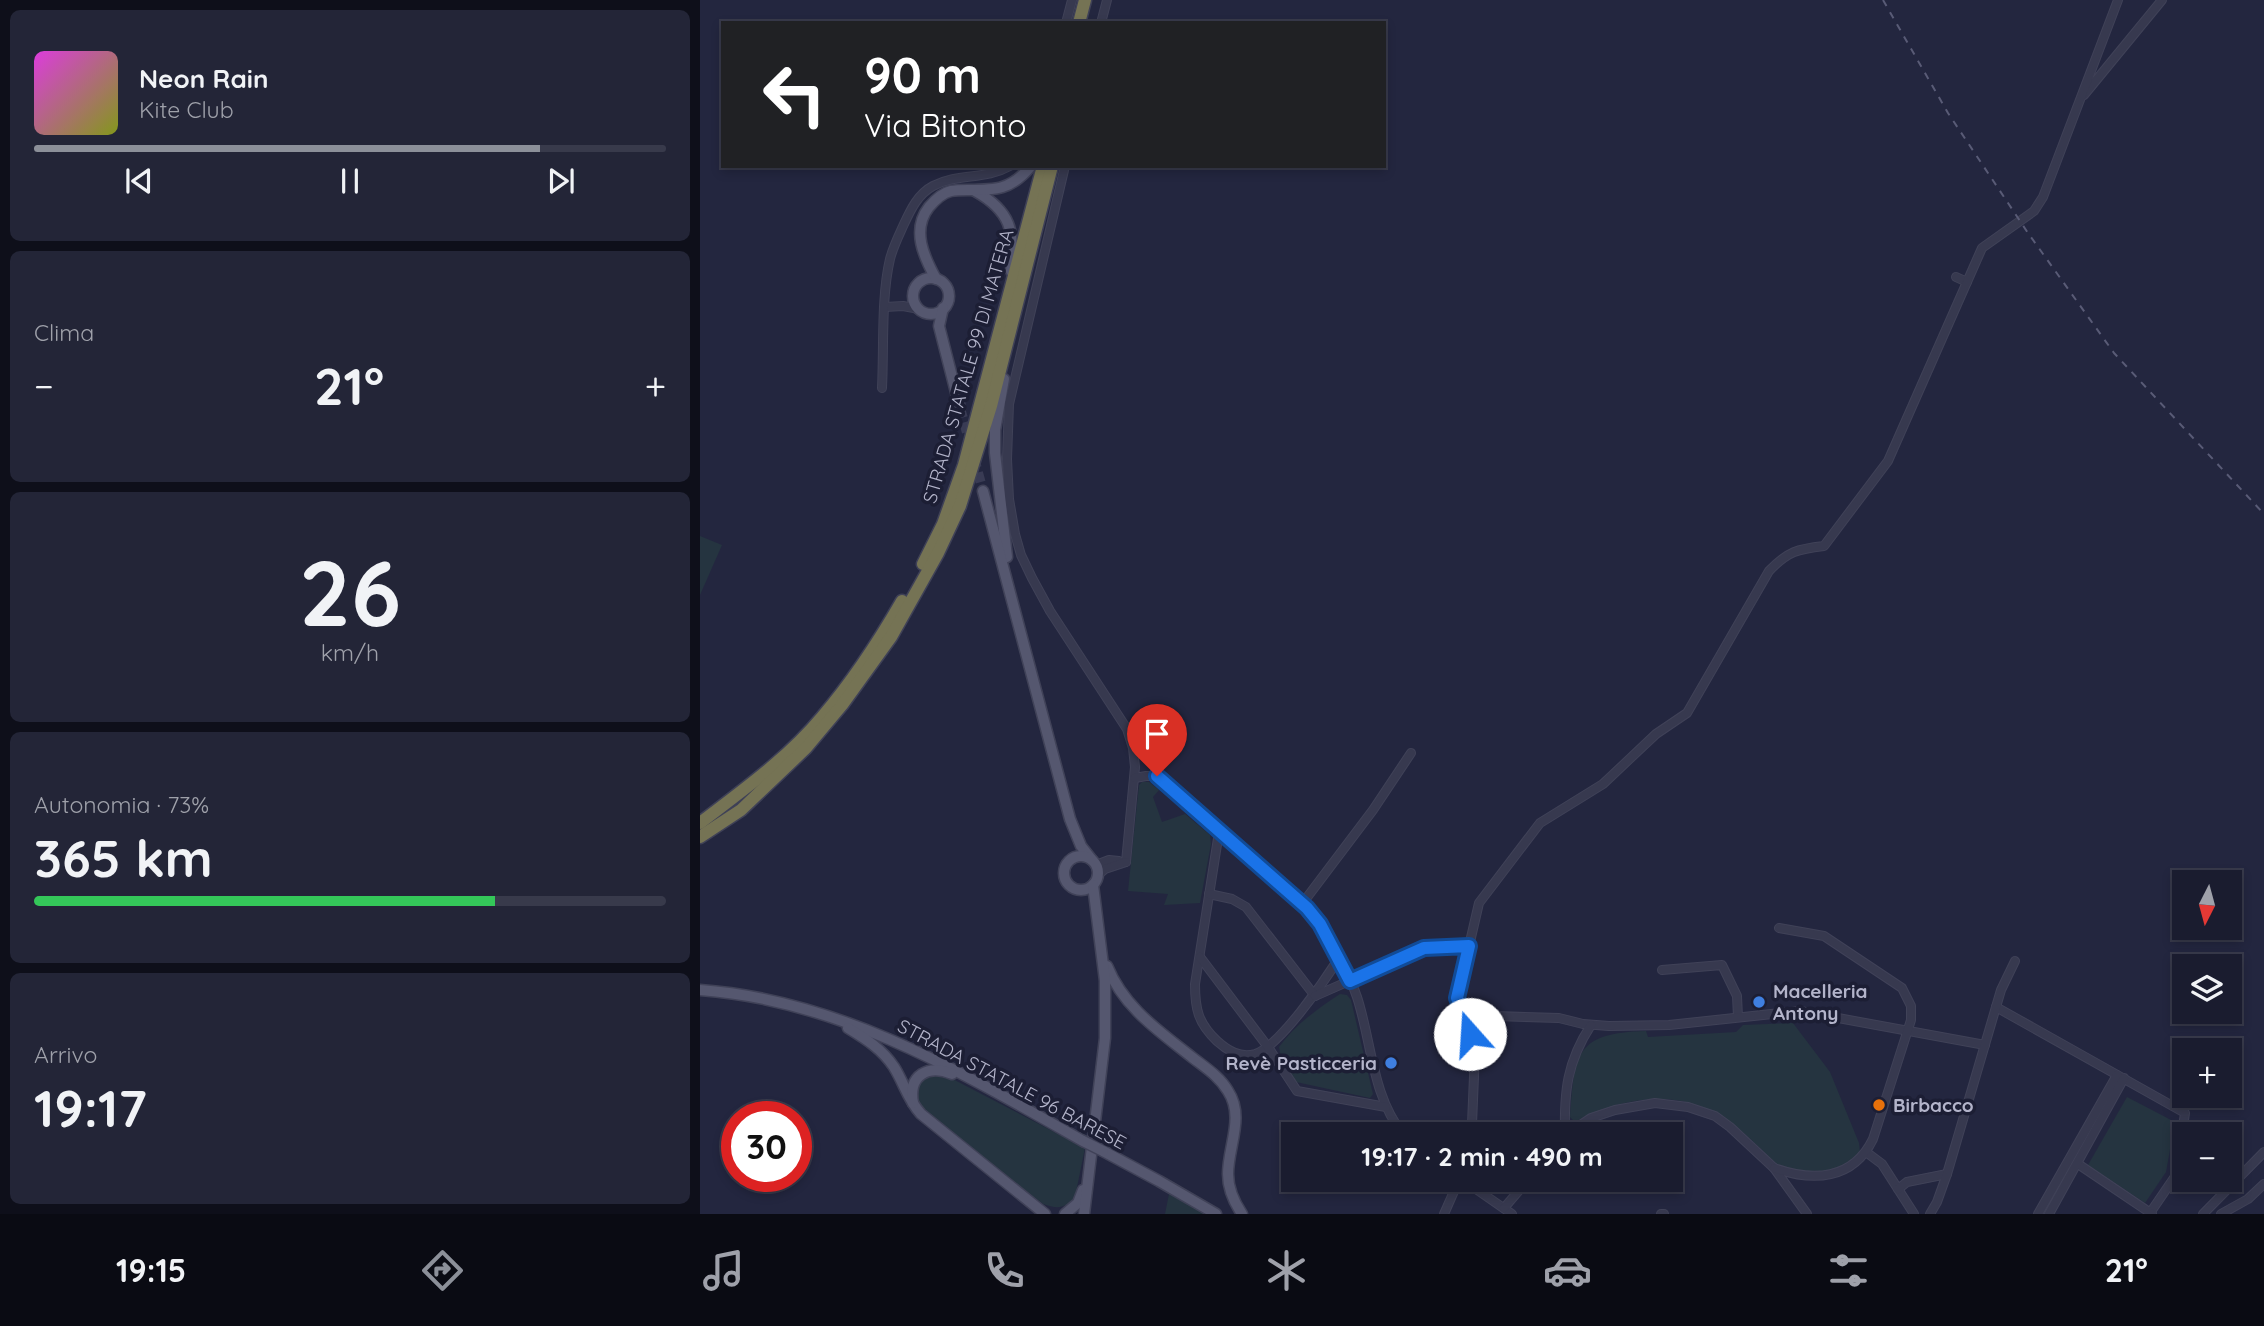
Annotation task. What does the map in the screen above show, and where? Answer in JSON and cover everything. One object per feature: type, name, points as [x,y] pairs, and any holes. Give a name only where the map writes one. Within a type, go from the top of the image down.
[{"type":"highway","points":[[1080,21],[1085,0]]},
{"type":"highway","points":[[1088,21],[1093,0]]},
{"type":"highway","name":"STRADA STATALE 99 DI MATERA","points":[[700,823],[785,755],[822,717],[894,614],[922,565],[947,513],[964,465],[1042,168]]},
{"type":"highway","name":"STRADA STATALE 99 DI MATERA","points":[[700,837],[741,810],[806,748],[842,705],[891,637],[938,553],[960,506],[991,406],[1052,168]]},
{"type":"main road","points":[[936,279],[924,257],[920,237],[925,214],[942,195],[952,191],[997,190],[1011,185],[1029,168]]},
{"type":"main road","points":[[972,190],[992,201],[1002,211],[1010,229],[1012,264],[1008,303]]},
{"type":"main road","points":[[919,282],[930,278],[946,286],[947,303],[943,308],[933,313],[916,307],[914,290],[919,282],[924,257]]},
{"type":"main road","points":[[1015,608],[998,491],[995,430],[1021,290]]},
{"type":"main road","name":"STRADA STATALE 99 DI MATERA","points":[[916,307],[939,326]]},
{"type":"main road","name":"STRADA STATALE 99 DI MATERA","points":[[943,308],[939,326],[960,408]]},
{"type":"main road","points":[[982,491],[1070,819],[1092,875],[1096,922],[1103,955],[1105,1038],[1083,1214]]},
{"type":"main road","points":[[1070,819],[1074,857]]},
{"type":"main road","points":[[1084,856],[1092,875],[1078,889],[1069,884],[1064,874],[1066,864],[1074,857],[1084,856]]},
{"type":"main road","points":[[1103,955],[1114,981],[1137,1012],[1218,1078],[1230,1092],[1236,1111],[1236,1131],[1228,1176],[1232,1196],[1242,1214]]},
{"type":"main road","name":"STRADA STATALE 96 BARESE","points":[[700,990],[751,997],[833,1018],[925,1054],[1216,1214]]},
{"type":"main road","points":[[787,1005],[848,1028],[875,1045],[894,1068],[913,1105],[921,1114],[1044,1213],[1056,1214]]},
{"type":"main road","points":[[913,1105],[911,1094],[914,1082],[921,1074],[931,1070],[942,1070],[1013,1101]]},
{"type":"main road","points":[[1065,1214],[1077,1203],[1088,1177]]},
{"type":"street","points":[[1102,21],[1107,0]]},
{"type":"street","points":[[1472,1122],[1475,1052],[1457,998],[1479,902],[1541,822],[1603,784],[1656,734],[1687,713],[1769,571],[1783,556],[1802,549],[1824,546],[1888,461],[1982,248],[2034,211],[2043,197],[2118,0]]},
{"type":"street","points":[[2078,103],[2162,0]]},
{"type":"street","points":[[1066,21],[1070,1]]},
{"type":"street","points":[[883,388],[885,307],[890,259],[918,198],[929,188],[944,181],[958,177],[991,175],[1006,168]]},
{"type":"street","points":[[1065,168],[1009,404],[1009,499],[1018,544],[1032,578],[1050,611],[1127,729],[1133,748],[1135,778],[1126,862],[1092,875]]},
{"type":"street","points":[[1955,277],[1967,282]]},
{"type":"street","points":[[885,307],[916,307]]},
{"type":"street","points":[[1302,904],[1373,810],[1411,753]]},
{"type":"street","points":[[1135,778],[1157,776],[1302,904],[1320,924],[1356,996],[1382,1098],[1395,1122]]},
{"type":"street","points":[[1219,832],[1195,984],[1195,1007],[1206,1031],[1226,1050],[1242,1056],[1258,1053],[1268,1047],[1315,996],[1339,958]]},
{"type":"street","points":[[1209,894],[1233,900],[1245,907],[1315,996]]},
{"type":"street","points":[[1774,1168],[1791,1174],[1823,1175],[1849,1169],[1866,1152],[1909,1031],[1911,1006],[1902,988],[1824,936],[1779,928]]},
{"type":"street","points":[[1315,996],[1424,948],[1469,946]]},
{"type":"street","points":[[1200,957],[1268,1047],[1297,1091],[1386,1107]]},
{"type":"street","points":[[1930,1214],[1947,1174],[2001,990],[2015,961]]},
{"type":"street","points":[[1662,970],[1722,965],[1737,996],[1738,1017]]},
{"type":"street","points":[[1996,1007],[2185,1113],[2176,1175],[2151,1213],[2078,1164]]},
{"type":"street","points":[[1464,1014],[1559,1018],[1609,1026],[1669,1025],[1800,1011],[1985,1045]]},
{"type":"street","points":[[1566,1122],[1568,1073],[1580,1042],[1591,1025]]},
{"type":"street","points":[[2049,1214],[2078,1164],[2121,1076]]},
{"type":"street","points":[[2038,1214],[2121,1076]]},
{"type":"street","points":[[1585,1122],[1626,1107],[1655,1103],[1688,1107],[1715,1116],[1774,1168],[1807,1214]]},
{"type":"street","points":[[1866,1152],[1882,1164],[1914,1214]]},
{"type":"street","points":[[2203,1214],[2264,1152]]},
{"type":"street","points":[[1898,1189],[1907,1182],[1947,1174]]},
{"type":"street","points":[[2221,1214],[2248,1199],[2264,1184]]},
{"type":"street","points":[[1444,1214],[1455,1192]]},
{"type":"street","points":[[1479,1192],[1512,1214]]},
{"type":"street","points":[[1504,1208],[1518,1192]]},
{"type":"shaded area","points":[[700,536],[722,545],[700,595]]},
{"type":"shaded area","points":[[1149,782],[1159,790],[1153,797],[1162,822],[1185,814],[1210,835],[1211,844],[1200,903],[1164,905],[1168,894],[1128,891],[1139,785]]},
{"type":"shaded area","points":[[1340,994],[1347,995],[1351,1000],[1373,1094],[1370,1098],[1296,1082],[1281,1058],[1279,1047],[1292,1032]]},
{"type":"shaded area","points":[[1793,1023],[1830,1072],[1859,1143],[1860,1152],[1851,1160],[1829,1170],[1798,1172],[1784,1168],[1728,1120],[1697,1105],[1679,1101],[1643,1100],[1608,1108],[1575,1122],[1570,1117],[1578,1062],[1583,1051],[1592,1042],[1605,1036],[1646,1031],[1648,1037],[1736,1032],[1743,1025]]},
{"type":"shaded area","points":[[932,1074],[945,1075],[1085,1148],[1075,1197],[1060,1207],[1043,1204],[919,1109],[915,1100],[919,1084]]},
{"type":"shaded area","points":[[2127,1097],[2175,1122],[2172,1122],[2166,1172],[2145,1203],[2088,1165]]},
{"type":"shaded area","points":[[1169,1194],[1206,1214],[1165,1214]]},
{"type":"tunnel","points":[[960,408],[970,443]]},
{"type":"tunnel","points":[[974,458],[983,491]]},
{"type":"railway","points":[[1883,0],[1948,113],[2028,233],[2114,353],[2264,514]]},
{"type":"place","name":"Macelleria Antony","points":[[1759,1002]]},
{"type":"place","name":"Revè Pasticceria","points":[[1391,1063]]},
{"type":"place","name":"Birbacco","points":[[1879,1105]]},
{"type":"route","points":[[1157,776],[1307,908],[1320,924],[1350,981],[1424,948],[1469,946],[1457,998],[1470,1034]]}]
